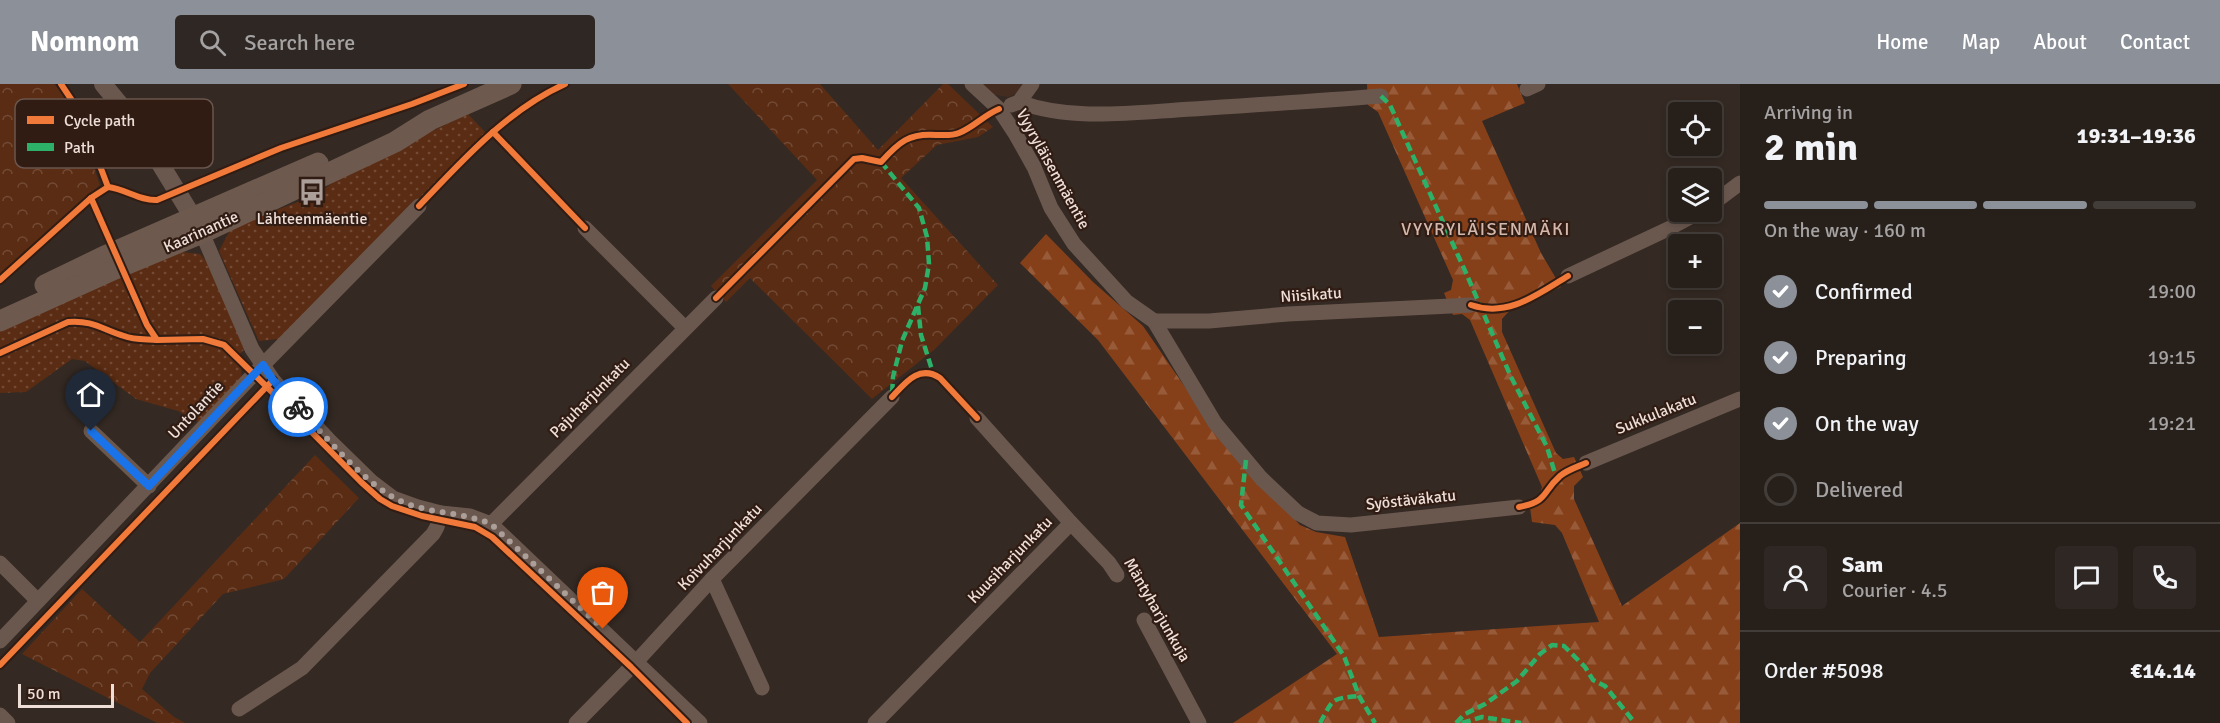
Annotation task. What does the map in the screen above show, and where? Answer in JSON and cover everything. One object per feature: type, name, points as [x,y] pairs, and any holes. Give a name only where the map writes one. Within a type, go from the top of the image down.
[{"type":"main road","name":"Kaarinantie","points":[[0,307],[107,255],[198,225],[395,142],[430,120],[511,84]]},
{"type":"main road","name":"Kaarinantie","points":[[0,321],[115,269],[198,225]]},
{"type":"street","points":[[103,84],[116,99]]},
{"type":"street","name":"Vyyryläisenmäentie","points":[[972,84],[999,109],[1026,151],[1052,208],[1074,244],[1127,302],[1154,321],[1221,430],[1261,478],[1308,520]]},
{"type":"street","points":[[999,109],[1019,102],[1032,84]]},
{"type":"street","points":[[1019,102],[1063,112],[1116,114],[1381,96]]},
{"type":"street","points":[[163,168],[198,225],[252,349],[273,380],[330,441],[383,491],[405,503],[441,513],[470,516],[491,524],[700,723]]},
{"type":"street","points":[[1722,196],[1740,183]]},
{"type":"street","name":"Untolantie","points":[[0,641],[263,365],[419,206]]},
{"type":"street","points":[[1568,276],[1681,222]]},
{"type":"street","points":[[585,228],[685,328]]},
{"type":"street","name":"Pajuharjunkatu","points":[[491,524],[716,298]]},
{"type":"street","name":"Niisikatu","points":[[1154,321],[1209,321],[1331,311],[1471,305]]},
{"type":"street","name":"Koivuharjunkatu","points":[[576,723],[712,579],[892,398]]},
{"type":"street","name":"Sukkulakatu","points":[[1586,463],[1740,399]]},
{"type":"street","name":"Kuusiharjunkatu","points":[[875,723],[1071,523],[977,418]]},
{"type":"street","points":[[91,431],[149,486]]},
{"type":"street","name":"Syöstäväkatu","points":[[1308,520],[1351,525],[1519,507]]},
{"type":"street","points":[[238,709],[287,680],[317,655],[433,534],[441,513]]},
{"type":"street","name":"Mäntyharjunkuja","points":[[1071,523],[1109,563],[1117,575]]},
{"type":"street","points":[[0,563],[38,601]]},
{"type":"street","points":[[712,579],[762,688]]},
{"type":"street","name":"Mäntyharjunkuja","points":[[1144,620],[1199,723]]},
{"type":"street","points":[[0,715],[8,723]]},
{"type":"shaded area","points":[[980,84],[1026,84],[1008,97],[990,94]]},
{"type":"green space","points":[[0,84],[54,84],[66,99],[15,99],[15,168],[94,168],[100,185],[0,275]]},
{"type":"green space","points":[[728,84],[820,84],[878,150],[943,84],[948,84],[993,127],[978,137],[937,145],[901,178],[998,285],[934,350],[872,399],[750,278],[726,302],[711,286],[817,180]]},
{"type":"green space","points":[[1367,84],[1517,84],[1525,103],[1482,121],[1541,253],[1561,287],[1510,310],[1502,319],[1502,332],[1556,453],[1563,459],[1574,457],[1583,477],[1574,486],[1574,499],[1622,606],[1740,523],[1740,723],[1233,723],[1337,654],[1098,340],[1020,263],[1046,234],[1093,282],[1143,326],[1224,444],[1300,525],[1316,532],[1345,537],[1379,637],[1599,622],[1562,533],[1555,525],[1532,522],[1529,500],[1539,497],[1542,487],[1470,320],[1462,314],[1453,315],[1444,293],[1451,290],[1453,280],[1378,112],[1368,105]]},
{"type":"green space","points":[[468,114],[486,133],[279,339],[259,341],[219,251],[229,232],[241,223],[321,191],[352,169]]},
{"type":"green space","points":[[182,252],[200,254],[207,262],[246,348],[234,359],[241,369],[240,380],[200,423],[178,411],[136,399],[85,361],[72,359],[26,392],[0,393],[0,327]]},
{"type":"green space","points":[[315,455],[359,498],[284,579],[223,594],[150,673],[142,689],[174,717],[185,723],[157,723],[22,654],[82,589],[140,642]]},
{"type":"marked path","points":[[1381,96],[1390,105],[1511,377],[1547,447],[1557,480]]},
{"type":"marked path","points":[[881,162],[919,208],[927,237],[929,264],[925,288],[902,341],[893,377],[892,396]]},
{"type":"marked path","points":[[918,306],[921,335],[933,373]]},
{"type":"marked path","points":[[1246,460],[1241,505],[1344,656],[1359,696],[1375,723]]},
{"type":"marked path","points":[[1456,723],[1465,714],[1485,704],[1517,681],[1540,654],[1552,645],[1564,646],[1585,667],[1593,680],[1605,686],[1635,723]]},
{"type":"marked path","points":[[1320,723],[1334,701],[1359,696]]},
{"type":"marked path","points":[[1462,723],[1482,717],[1521,723]]},
{"type":"cycle path","points":[[61,84],[71,99]]},
{"type":"cycle path","points":[[0,280],[91,198],[108,187],[145,199],[157,200],[281,148],[464,84]]},
{"type":"cycle path","points":[[419,206],[469,154],[505,122],[544,95],[565,84]]},
{"type":"cycle path","points":[[716,298],[854,159],[862,158],[881,162],[893,149],[911,137],[956,134],[999,109]]},
{"type":"cycle path","points":[[493,132],[585,228]]},
{"type":"cycle path","points":[[101,168],[108,187]]},
{"type":"cycle path","points":[[91,198],[147,325],[157,340],[203,339],[224,345],[380,499],[392,506],[422,516],[475,527],[492,537],[631,667],[687,723]]},
{"type":"cycle path","points":[[1471,305],[1485,308],[1510,306],[1534,297],[1568,276]]},
{"type":"cycle path","points":[[0,353],[68,322],[90,324],[132,338],[157,340]]},
{"type":"cycle path","points":[[892,397],[913,377],[925,373],[932,374],[940,378],[977,418]]},
{"type":"cycle path","points":[[0,665],[273,380]]},
{"type":"cycle path","points":[[1519,507],[1540,499],[1560,476],[1586,463]]},
{"type":"way so far","points":[[298,407],[372,483],[393,498],[441,513],[470,516],[491,524],[603,629]]},
{"type":"place","name":"Lähteenmäentie","points":[[312,192]]},
{"type":"district","name":"VYYRYLÄISENMÄKI","points":[[1486,229]]},
{"type":"route","points":[[91,431],[149,486],[263,365],[273,380],[298,407]]}]
